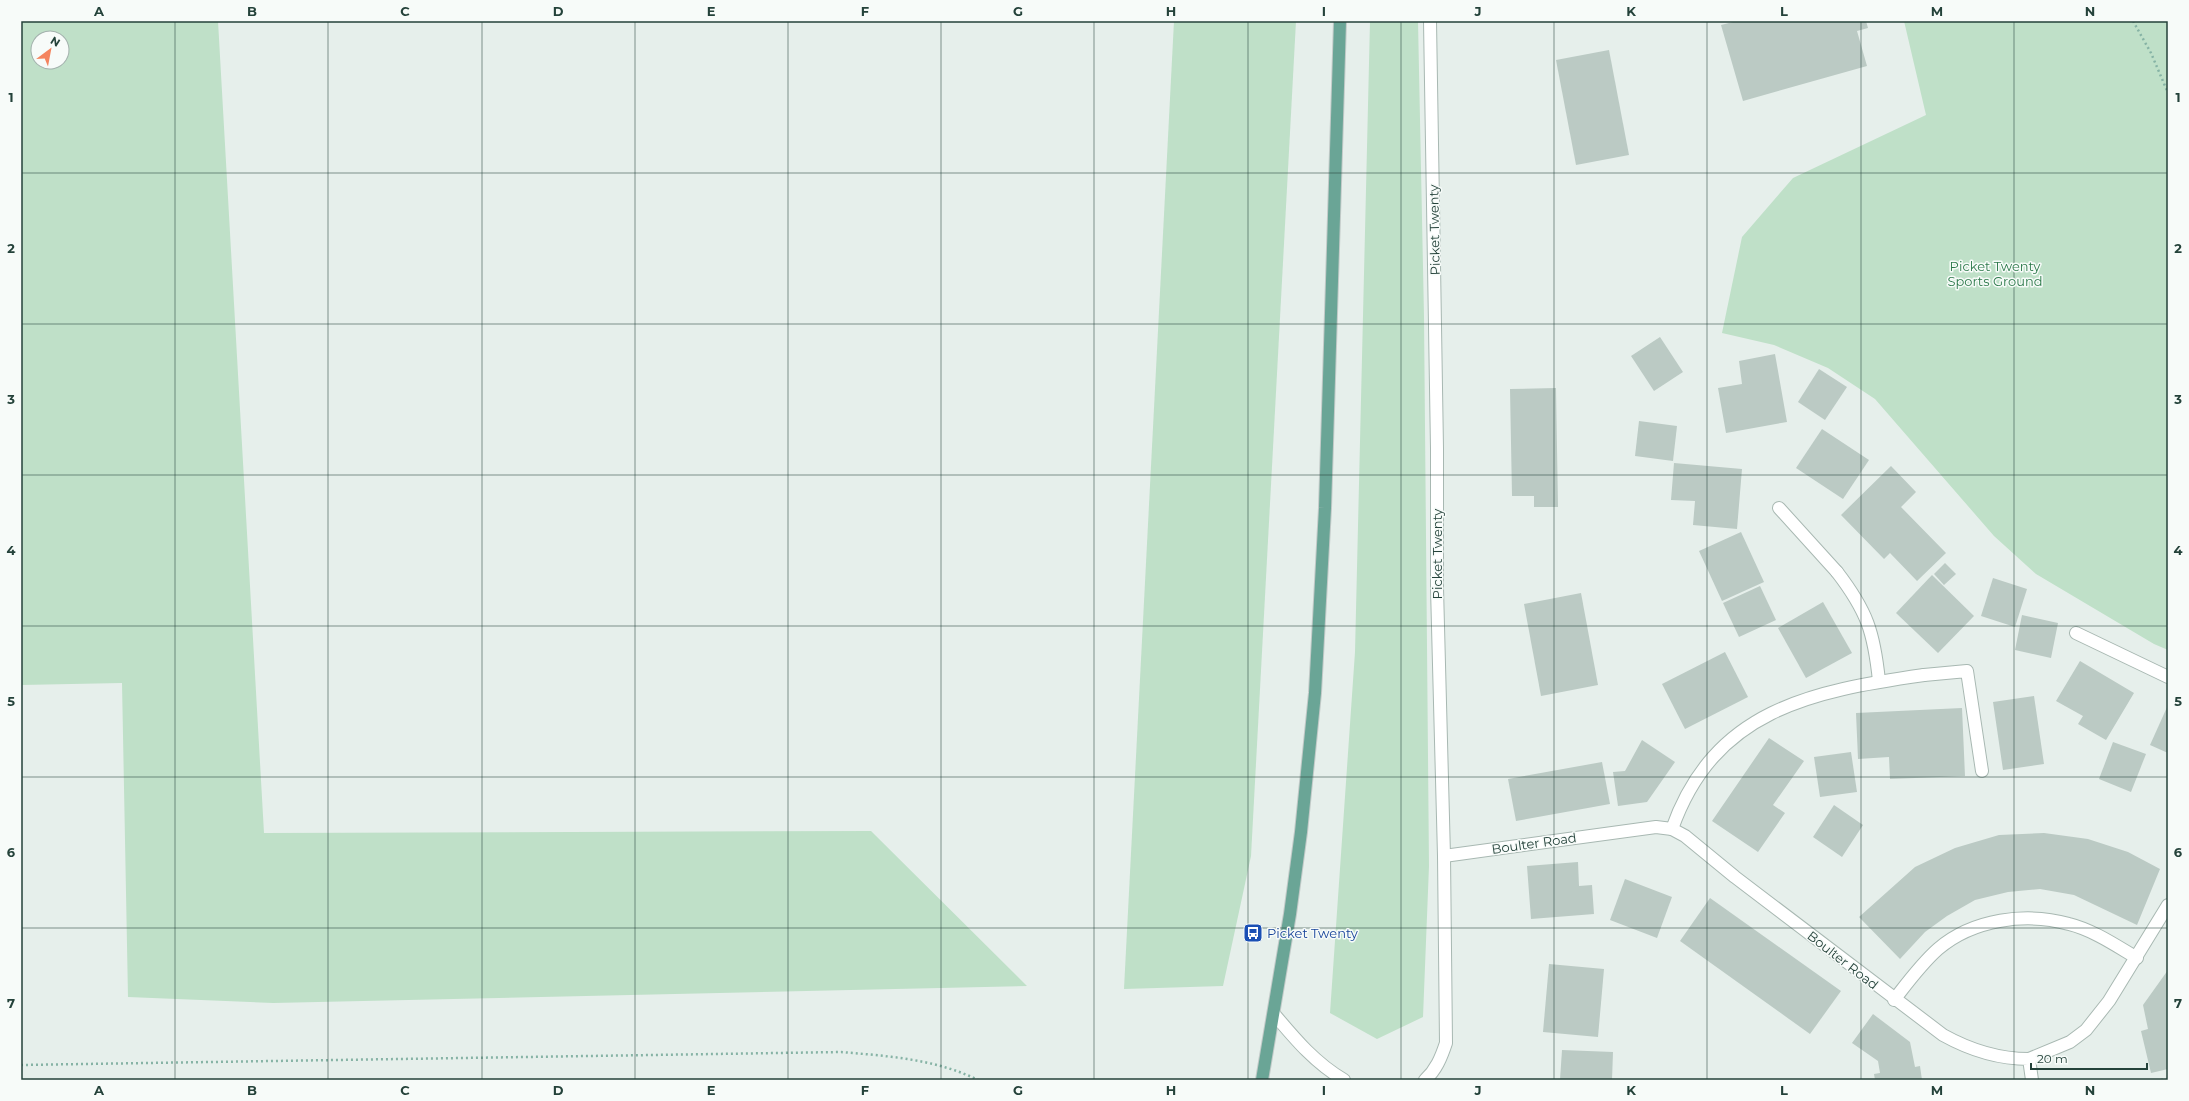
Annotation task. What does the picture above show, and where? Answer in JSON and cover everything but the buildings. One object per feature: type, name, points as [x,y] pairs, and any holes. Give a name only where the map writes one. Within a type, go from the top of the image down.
[{"type":"main road","points":[[1262,1080],[1274,1014],[1300,840],[1315,693],[1326,501],[1340,21]]},
{"type":"street","name":"Picket Twenty","points":[[1425,1080],[1433,1073],[1439,1063],[1446,1043],[1444,856],[1437,595],[1438,448],[1430,21]]},
{"type":"street","points":[[1779,508],[1837,572],[1856,596],[1867,618],[1876,651],[1879,681]]},
{"type":"street","points":[[2076,633],[2168,677]]},
{"type":"street","points":[[1672,829],[1685,798],[1701,771],[1725,743],[1741,731],[1760,718],[1784,707],[1832,691],[1879,681],[1967,671],[1982,771]]},
{"type":"street","name":"Boulter Road","points":[[1444,856],[1656,827],[1672,829],[1685,836],[1894,1000],[1943,1036],[1976,1051],[2009,1059],[2029,1059],[2070,1042],[2086,1030],[2109,1001],[2137,958],[2168,905]]},
{"type":"street","points":[[1894,1000],[1927,960],[1952,940],[1981,926],[2013,919],[2031,918],[2069,924],[2106,940],[2137,958]]},
{"type":"street","points":[[1274,1014],[1301,1047],[1329,1071],[1344,1080]]},
{"type":"street","points":[[2029,1059],[2032,1080]]},
{"type":"path","points":[[2133,21],[2151,53],[2168,93]]},
{"type":"path","points":[[21,1065],[841,1052],[881,1055],[929,1062],[978,1080]]},
{"type":"path","points":[[2161,1080],[2168,1079]]},
{"type":"green space","points":[[21,21],[218,21],[264,833],[871,831],[1027,986],[273,1003],[128,997],[122,683],[21,685]]},
{"type":"green space","points":[[1174,21],[1296,21],[1251,856],[1223,986],[1124,989]]},
{"type":"green space","points":[[1370,21],[1418,21],[1424,316],[1429,866],[1423,1017],[1377,1039],[1330,1013],[1355,652]]},
{"type":"green space","name":"Picket Twenty Sports Ground","points":[[1904,21],[2168,21],[2168,650],[2154,644],[2036,574],[1994,536],[1875,399],[1828,368],[1774,345],[1722,333],[1742,237],[1793,178],[1926,115]]},
{"type":"place","name":"Picket Twenty","points":[[1253,933]]}]
